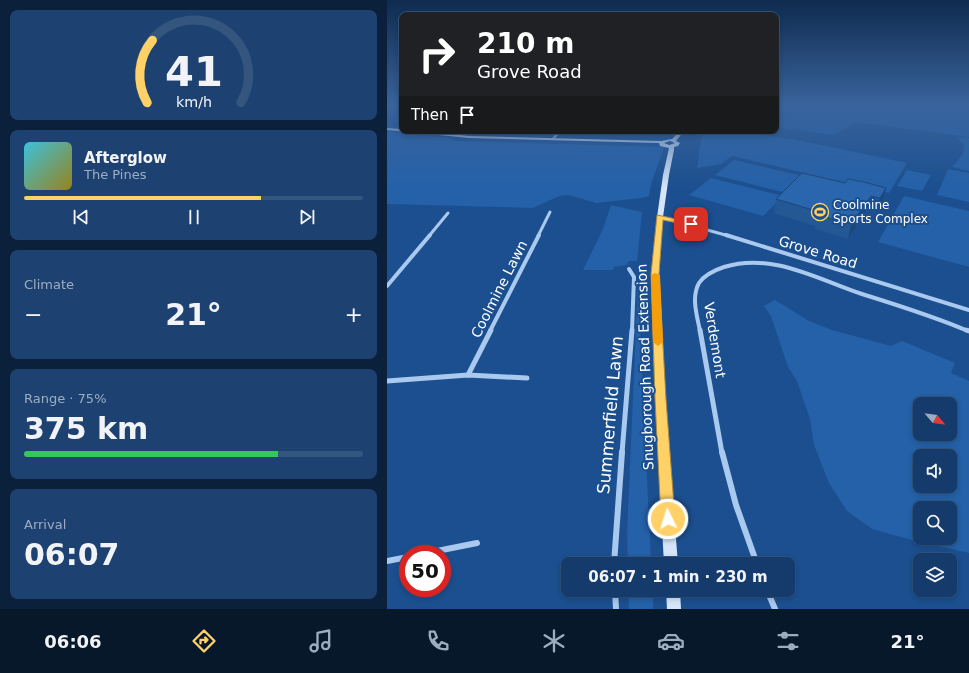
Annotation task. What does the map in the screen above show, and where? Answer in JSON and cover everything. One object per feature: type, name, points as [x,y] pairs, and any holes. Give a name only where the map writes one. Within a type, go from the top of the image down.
[{"type":"main road","points":[[437,134],[457,136],[661,142],[663,146],[672,144],[680,134]]},
{"type":"main road","name":"Snugborough Road Extension","points":[[671,557],[655,274],[660,217],[666,176],[673,150],[672,144]]},
{"type":"main road","points":[[673,597],[674,609]]},
{"type":"street","points":[[553,139],[557,134]]},
{"type":"street","name":"Coolmine Lawn","points":[[468,375],[550,212]]},
{"type":"street","points":[[387,286],[448,213]]},
{"type":"street","name":"Grove Road","points":[[660,217],[679,220],[969,310]]},
{"type":"street","name":"Verdemont","points":[[754,557],[734,501],[720,446],[711,399],[695,304],[695,292],[704,277],[731,263],[750,261],[770,263],[812,274],[857,292],[943,320],[969,331]]},
{"type":"street","name":"Summerfield Lawn","points":[[614,557],[615,525],[620,488],[627,378],[632,328],[634,276],[629,269]]},
{"type":"street","points":[[387,381],[468,375],[527,378]]},
{"type":"street","points":[[451,548],[477,543]]},
{"type":"street","points":[[387,561],[399,559]]},
{"type":"street","points":[[615,597],[616,609]]},
{"type":"street","points":[[770,597],[775,609]]},
{"type":"shaded area","points":[[387,132],[451,138],[455,141],[664,147],[653,178],[649,196],[642,198],[596,203],[569,195],[559,196],[533,208],[387,204]]},
{"type":"shaded area","points":[[815,132],[838,132],[834,135]]},
{"type":"shaded area","points":[[934,132],[969,132],[969,137]]},
{"type":"shaded area","points":[[704,134],[756,134],[807,142],[907,163],[889,193],[732,156],[721,164],[697,168],[701,139]]},
{"type":"shaded area","points":[[957,137],[969,138],[969,171],[952,167],[963,154],[964,145]]},
{"type":"shaded area","points":[[734,160],[803,176],[786,193],[715,175]]},
{"type":"shaded area","points":[[948,169],[969,173],[969,202],[937,195]]},
{"type":"shaded area","points":[[907,170],[931,175],[922,191],[897,186]]},
{"type":"shaded area","points":[[711,178],[783,196],[763,216],[689,195]]},
{"type":"shaded area","points":[[904,196],[969,211],[969,267],[878,242]]},
{"type":"shaded area","points":[[611,205],[642,212],[637,261],[629,261],[626,265],[614,267],[613,270],[583,270],[603,229]]},
{"type":"shaded area","points":[[638,282],[651,557],[628,557],[627,535]]},
{"type":"shaded area","points":[[775,300],[809,321],[832,330],[891,346],[902,341],[955,363],[951,373],[969,381],[969,553],[934,545],[957,545],[957,501],[913,501],[913,540],[872,529],[847,511],[829,483],[814,445],[810,419],[797,381],[788,367],[771,316],[764,306]]},
{"type":"shaded area","points":[[628,597],[653,597],[653,609],[629,609]]},
{"type":"building","points":[[802,173],[845,183],[848,179],[886,188],[880,198],[871,196],[851,224],[817,215],[820,212],[776,199]]},
{"type":"slow traffic","points":[[655,275],[658,342]]},
{"type":"place","name":"Coolmine Sports Complex","points":[[820,212]]},
{"type":"route","points":[[668,519],[655,274],[660,217],[679,220],[691,224]]}]
